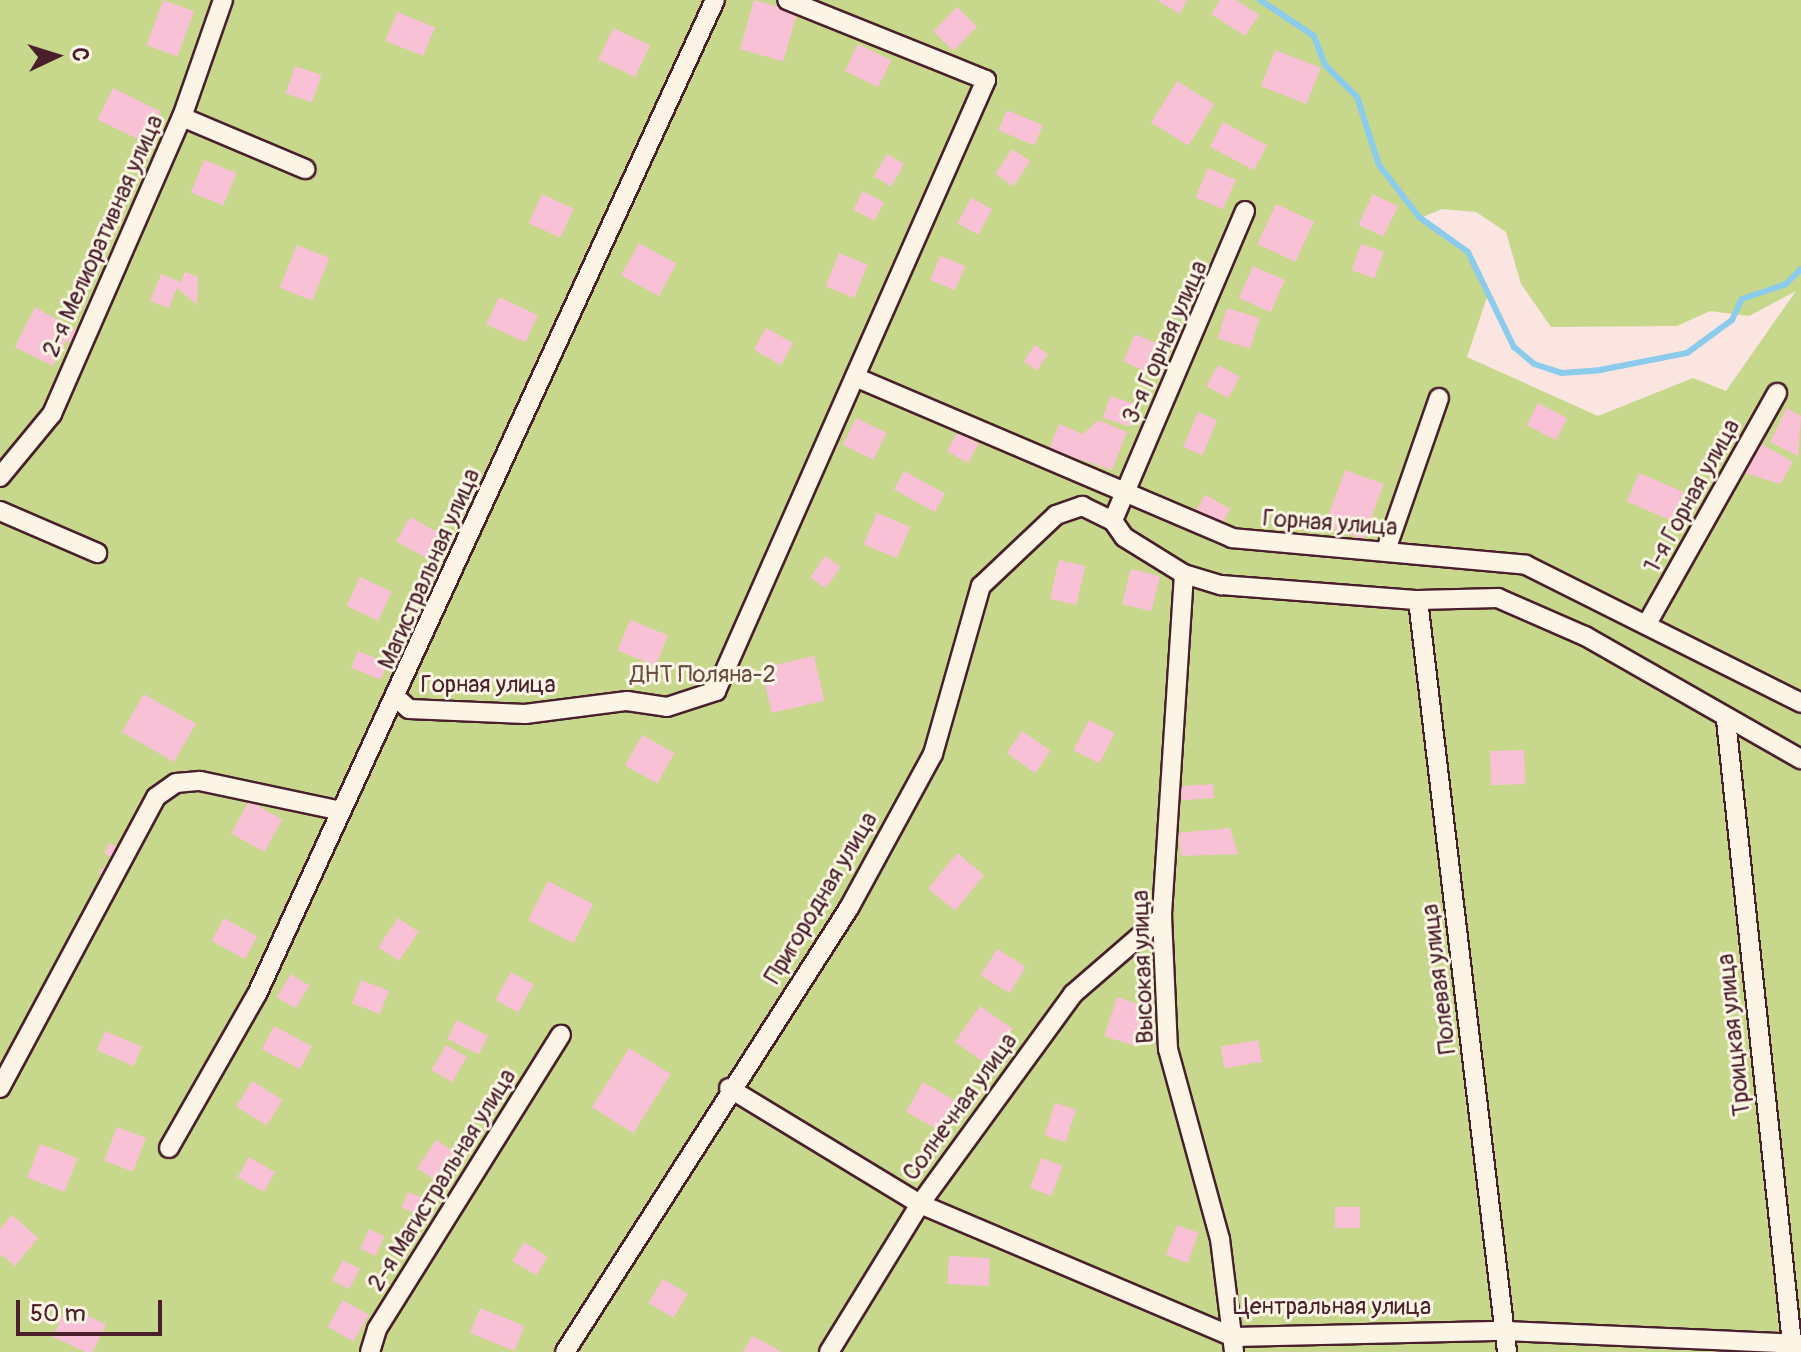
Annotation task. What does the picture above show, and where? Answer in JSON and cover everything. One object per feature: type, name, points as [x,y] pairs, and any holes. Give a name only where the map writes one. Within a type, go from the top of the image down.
[{"type":"street","name":"2-я Мелиоративная улица","points":[[0,477],[52,414],[182,117],[223,0]]},
{"type":"street","name":"Магистральная улица","points":[[169,1148],[257,994],[397,698],[715,0]]},
{"type":"street","name":"Горная улица","points":[[397,698],[409,709],[525,714],[627,701],[667,707],[716,691],[986,80],[787,0]]},
{"type":"street","points":[[182,117],[305,169]]},
{"type":"street","name":"3-я Горная улица","points":[[1113,521],[1245,211]]},
{"type":"street","name":"Горная улица","points":[[855,377],[1232,538],[1287,549],[1386,550],[1526,565],[1648,622],[1801,703]]},
{"type":"street","name":"1-я Горная улица","points":[[1648,622],[1777,393]]},
{"type":"street","points":[[1386,550],[1439,398]]},
{"type":"street","name":"Пригородная улица","points":[[565,1352],[729,1088],[849,908],[933,754],[981,586],[1056,515],[1082,506],[1113,521]]},
{"type":"street","points":[[0,511],[97,553]]},
{"type":"street","points":[[1113,521],[1124,537],[1184,574],[1246,588],[1418,600],[1498,598],[1585,636],[1726,720],[1801,759]]},
{"type":"street","name":"Высокая улица","points":[[1184,574],[1162,917],[1168,1049],[1220,1239],[1234,1344]]},
{"type":"street","name":"Полевая улица","points":[[1418,600],[1507,1352]]},
{"type":"street","name":"Троицкая улица","points":[[1726,720],[1796,1344]]},
{"type":"street","points":[[0,1088],[156,797],[176,783],[200,781],[341,811]]},
{"type":"street","name":"Солнечная улица","points":[[829,1352],[920,1204],[1073,994],[1162,917]]},
{"type":"street","name":"2-я Магистральная улица","points":[[370,1352],[377,1329],[561,1035]]},
{"type":"street","name":"Центральная улица","points":[[729,1088],[920,1204],[1234,1344],[1505,1331],[1770,1347],[1796,1344]]},
{"type":"green space","name":"ДНТ Поляна-2","points":[[0,0],[1801,0],[1801,1352],[0,1352]],"holes":[[[1442,209],[1476,212],[1506,232],[1521,284],[1551,327],[1677,326],[1710,311],[1749,316],[1796,291],[1726,391],[1693,378],[1598,416],[1467,357],[1487,297],[1468,252],[1420,218]]]},
{"type":"building","points":[[163,0],[194,11],[178,56],[147,45]]},
{"type":"building","points":[[754,0],[797,12],[783,61],[740,49]]},
{"type":"building","points":[[1157,0],[1187,0],[1180,14]]},
{"type":"building","points":[[1220,0],[1236,0],[1259,15],[1245,36],[1211,14]]},
{"type":"building","points":[[957,7],[977,26],[954,51],[933,31]]},
{"type":"building","points":[[397,12],[435,27],[423,56],[385,41]]},
{"type":"building","points":[[613,28],[650,45],[635,77],[598,60]]},
{"type":"building","points":[[858,44],[891,60],[878,87],[845,71]]},
{"type":"building","points":[[1275,50],[1321,68],[1307,104],[1261,86]]},
{"type":"building","points":[[295,66],[321,75],[312,103],[286,93]]},
{"type":"building","points":[[1177,81],[1214,104],[1188,146],[1151,123]]},
{"type":"building","points":[[113,88],[161,111],[145,143],[98,119]]},
{"type":"building","points":[[1007,110],[1043,125],[1034,145],[998,130]]},
{"type":"building","points":[[1223,122],[1267,145],[1254,170],[1210,147]]},
{"type":"building","points":[[1012,149],[1030,161],[1013,186],[995,174]]},
{"type":"building","points":[[887,154],[904,164],[891,187],[874,177]]},
{"type":"building","points":[[204,160],[236,173],[223,206],[191,192]]},
{"type":"building","points":[[1208,168],[1236,180],[1223,209],[1195,197]]},
{"type":"building","points":[[863,191],[884,202],[874,221],[853,210]]},
{"type":"building","points":[[542,194],[574,209],[560,238],[528,223]]},
{"type":"building","points":[[1373,194],[1398,206],[1383,237],[1358,225]]},
{"type":"building","points":[[971,198],[992,209],[979,235],[957,224]]},
{"type":"building","points":[[1276,204],[1314,222],[1295,262],[1257,244]]},
{"type":"building","points":[[639,243],[677,264],[659,296],[621,275]]},
{"type":"building","points":[[1361,244],[1384,252],[1375,278],[1352,270]]},
{"type":"building","points":[[297,245],[329,258],[312,301],[280,288]]},
{"type":"building","points":[[839,253],[868,265],[854,298],[826,286]]},
{"type":"building","points":[[940,256],[965,266],[955,290],[930,280]]},
{"type":"building","points":[[1253,266],[1285,280],[1271,312],[1239,298]]},
{"type":"building","points":[[185,272],[198,277],[197,305],[177,288],[169,308],[150,301],[161,274],[181,282]]},
{"type":"building","points":[[499,297],[538,315],[525,342],[486,324]]},
{"type":"building","points":[[35,307],[81,333],[76,342],[66,341],[53,366],[15,347]]},
{"type":"building","points":[[1227,308],[1260,318],[1250,349],[1218,339]]},
{"type":"building","points":[[766,328],[793,343],[781,365],[754,350]]},
{"type":"building","points":[[1135,334],[1161,345],[1149,373],[1123,362]]},
{"type":"building","points":[[1035,345],[1048,354],[1037,371],[1024,361]]},
{"type":"building","points":[[1218,365],[1240,377],[1228,398],[1206,386]]},
{"type":"building","points":[[1110,396],[1137,405],[1130,427],[1103,418]]},
{"type":"building","points":[[1538,403],[1567,418],[1556,440],[1527,425]]},
{"type":"building","points":[[1787,408],[1801,416],[1798,456],[1770,442]]},
{"type":"building","points":[[1198,412],[1217,420],[1202,455],[1183,447]]},
{"type":"building","points":[[856,418],[887,433],[873,460],[843,445]]},
{"type":"building","points":[[1098,420],[1127,432],[1112,470],[1049,449],[1059,424],[1083,434]]},
{"type":"building","points":[[958,432],[979,444],[968,463],[947,451]]},
{"type":"building","points":[[1762,444],[1793,462],[1780,484],[1745,473]]},
{"type":"building","points":[[1345,470],[1384,484],[1363,539],[1325,525]]},
{"type":"building","points":[[904,471],[945,494],[935,512],[894,489]]},
{"type":"building","points":[[1639,473],[1683,492],[1671,520],[1627,502]]},
{"type":"building","points":[[1205,495],[1230,509],[1220,528],[1194,514]]},
{"type":"building","points":[[877,513],[910,527],[897,558],[864,544]]},
{"type":"building","points":[[410,517],[439,533],[425,557],[396,541]]},
{"type":"building","points":[[825,556],[841,567],[826,588],[810,577]]},
{"type":"building","points":[[1059,560],[1085,566],[1076,605],[1050,599]]},
{"type":"building","points":[[1131,569],[1160,576],[1151,611],[1122,604]]},
{"type":"building","points":[[360,577],[392,592],[378,621],[346,606]]},
{"type":"building","points":[[630,620],[668,635],[656,666],[618,651]]},
{"type":"building","points":[[358,651],[388,663],[381,680],[351,668]]},
{"type":"building","points":[[814,656],[824,701],[772,713],[761,668]]},
{"type":"building","points":[[144,694],[196,724],[174,762],[122,732]]},
{"type":"building","points":[[1089,720],[1115,733],[1099,763],[1074,750]]},
{"type":"building","points":[[1022,731],[1051,751],[1035,773],[1007,753]]},
{"type":"building","points":[[642,735],[674,753],[657,784],[625,766]]},
{"type":"building","points":[[1524,750],[1525,784],[1491,785],[1490,751]]},
{"type":"building","points":[[1213,784],[1214,798],[1182,800],[1181,786]]},
{"type":"building","points":[[249,801],[282,819],[264,852],[231,833]]},
{"type":"building","points":[[1230,828],[1238,854],[1181,856],[1179,833]]},
{"type":"building","points":[[110,843],[129,854],[114,881],[98,872],[115,859],[104,853]]},
{"type":"building","points":[[957,853],[984,875],[955,911],[928,889]]},
{"type":"building","points":[[548,881],[593,904],[573,943],[528,920]]},
{"type":"building","points":[[224,918],[257,936],[245,959],[211,941]]},
{"type":"building","points":[[398,918],[419,932],[399,961],[378,947]]},
{"type":"building","points":[[997,949],[1026,967],[1009,993],[981,975]]},
{"type":"building","points":[[511,972],[534,985],[518,1013],[495,1000]]},
{"type":"building","points":[[291,974],[310,986],[295,1009],[277,997]]},
{"type":"building","points":[[361,980],[389,991],[380,1014],[352,1003]]},
{"type":"building","points":[[1117,997],[1147,1007],[1135,1046],[1104,1036]]},
{"type":"building","points":[[980,1006],[1013,1029],[988,1065],[955,1042]]},
{"type":"building","points":[[457,1020],[488,1036],[479,1055],[447,1039]]},
{"type":"building","points":[[274,1026],[312,1046],[300,1069],[262,1049]]},
{"type":"building","points":[[105,1031],[142,1047],[134,1066],[97,1050]]},
{"type":"building","points":[[1258,1040],[1262,1062],[1224,1068],[1221,1047]]},
{"type":"building","points":[[446,1045],[467,1057],[452,1082],[431,1070]]},
{"type":"building","points":[[629,1048],[671,1074],[633,1133],[592,1107]]},
{"type":"building","points":[[252,1081],[283,1100],[267,1126],[236,1106]]},
{"type":"building","points":[[923,1082],[961,1104],[944,1133],[906,1111]]},
{"type":"building","points":[[1055,1103],[1076,1110],[1065,1142],[1044,1135]]},
{"type":"building","points":[[117,1127],[146,1138],[133,1172],[104,1161]]},
{"type":"building","points":[[436,1140],[458,1155],[439,1183],[417,1168]]},
{"type":"building","points":[[40,1144],[77,1158],[64,1192],[27,1178]]},
{"type":"building","points":[[249,1157],[275,1172],[263,1192],[237,1177]]},
{"type":"building","points":[[1041,1158],[1063,1166],[1052,1196],[1030,1188]]},
{"type":"building","points":[[408,1192],[430,1201],[424,1217],[402,1208]]},
{"type":"building","points":[[1335,1207],[1360,1207],[1360,1228],[1335,1228]]},
{"type":"building","points":[[12,1215],[38,1238],[15,1266],[0,1254],[0,1229]]},
{"type":"building","points":[[1177,1225],[1199,1233],[1188,1263],[1166,1255]]},
{"type":"building","points":[[369,1229],[385,1236],[376,1256],[360,1249]]},
{"type":"building","points":[[524,1242],[548,1257],[536,1275],[512,1261]]},
{"type":"building","points":[[949,1256],[990,1258],[988,1286],[948,1284]]},
{"type":"building","points":[[343,1260],[360,1269],[349,1289],[332,1280]]},
{"type":"building","points":[[663,1279],[688,1294],[673,1318],[649,1303]]},
{"type":"building","points":[[343,1300],[369,1315],[353,1342],[327,1327]]},
{"type":"building","points":[[67,1306],[106,1324],[93,1352],[85,1352],[53,1337]]},
{"type":"building","points":[[480,1308],[525,1326],[514,1351],[470,1333]]},
{"type":"building","points":[[752,1336],[782,1352],[743,1352]]},
{"type":"waterway","points":[[1260,0],[1314,36],[1325,65],[1357,97],[1379,165],[1419,217],[1468,252],[1514,347],[1534,364],[1561,373],[1600,370],[1687,353],[1732,320],[1742,299],[1786,284],[1801,269]]}]
